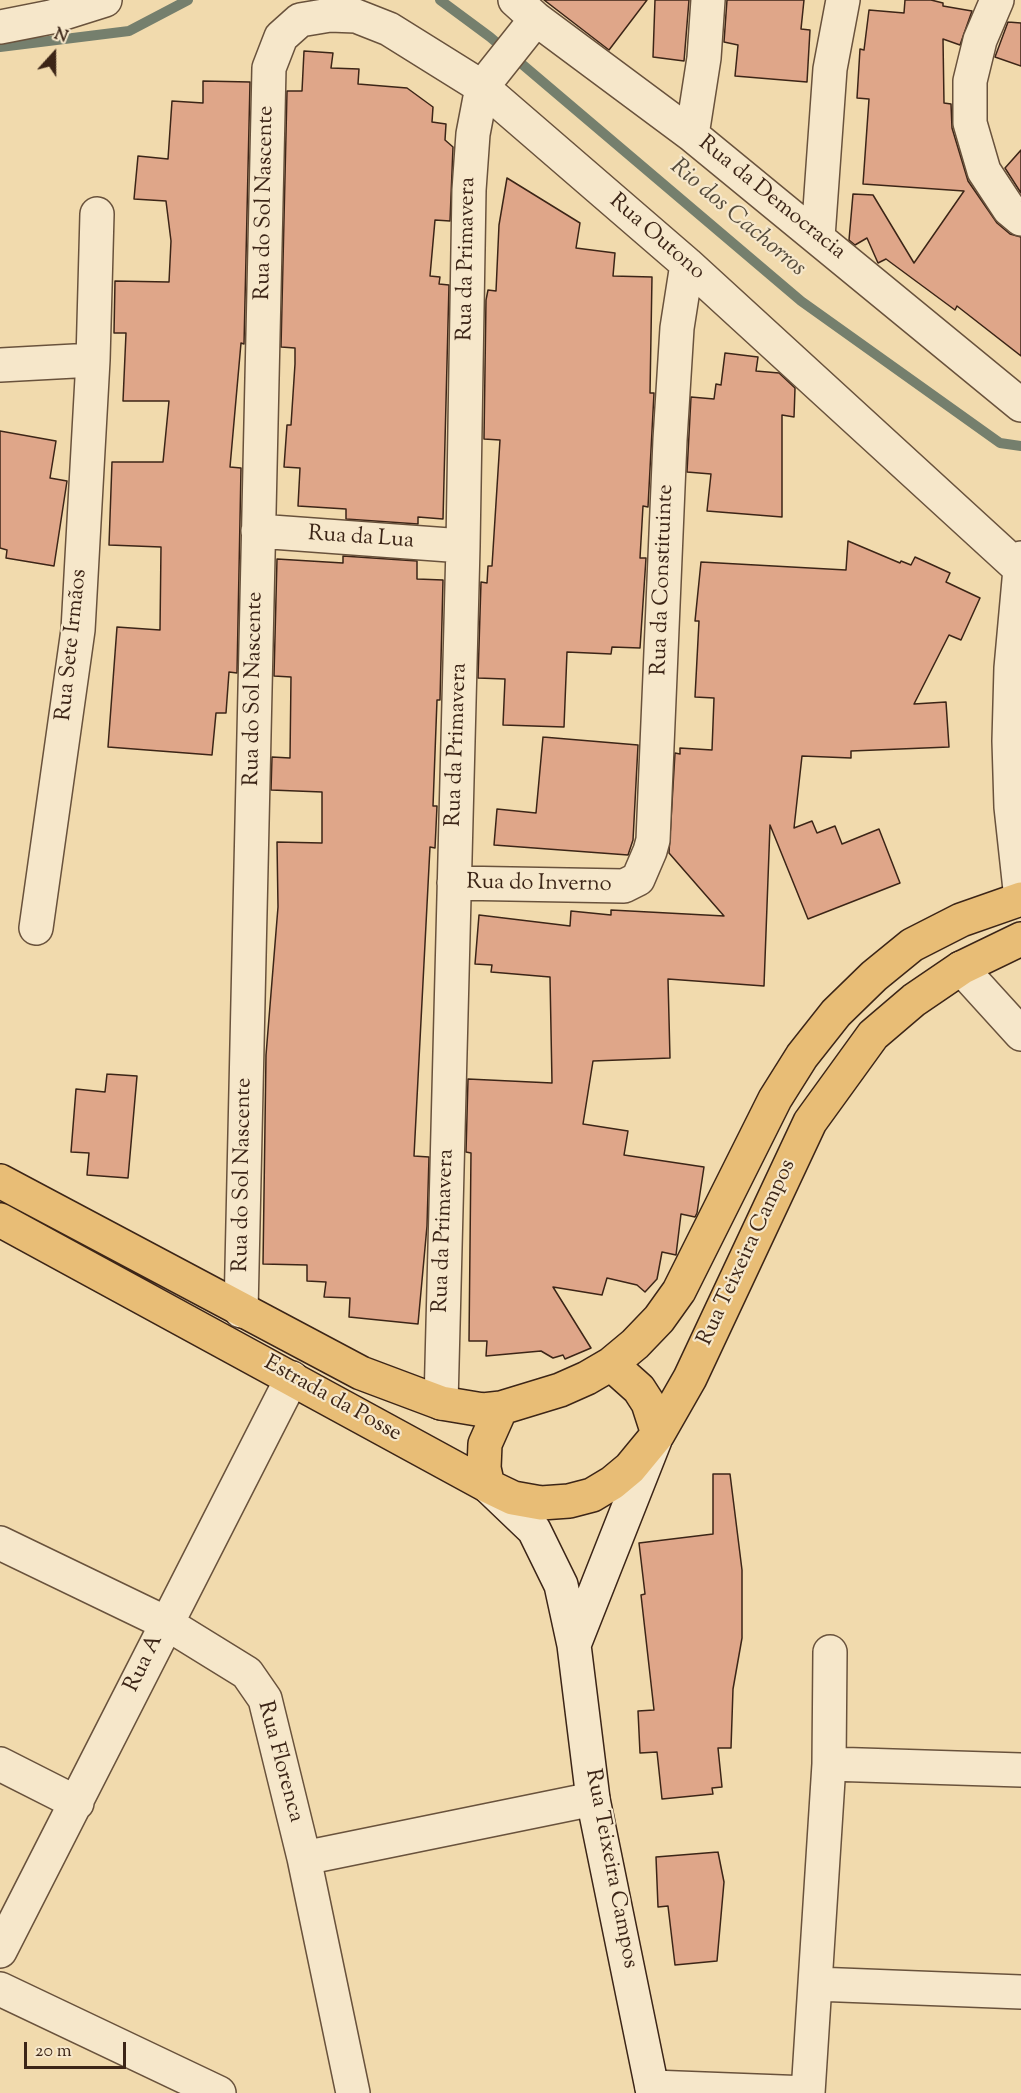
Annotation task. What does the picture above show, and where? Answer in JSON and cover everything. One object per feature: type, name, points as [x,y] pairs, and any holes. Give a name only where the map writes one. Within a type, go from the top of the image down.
[{"type":"main road","name":"Rua Teixeira Campos","points":[[501,1408],[560,1390],[611,1364],[660,1319],[679,1291],[775,1099],[802,1056],[836,1013],[874,976],[912,945],[960,920],[1021,899]]},
{"type":"main road","name":"Rua Teixeira Campos","points":[[658,1434],[690,1378],[810,1122],[873,1035],[914,1000],[961,968],[1021,939]]},
{"type":"main road","name":"Estrada da Posse","points":[[0,1181],[361,1373],[441,1403],[483,1410],[501,1408]]},
{"type":"main road","name":"Estrada da Posse","points":[[0,1220],[513,1498],[541,1503],[569,1501],[592,1495],[612,1484],[630,1468],[658,1434]]},
{"type":"main road","points":[[611,1364],[639,1389],[648,1403],[658,1434]]},
{"type":"main road","points":[[488,1486],[484,1467],[485,1444],[501,1408]]},
{"type":"street","points":[[0,27],[51,17],[105,0]]},
{"type":"street","points":[[692,135],[704,58],[708,0]]},
{"type":"street","points":[[818,237],[830,69],[843,0]]},
{"type":"street","points":[[997,0],[980,40],[970,81],[970,123],[984,171],[1009,209],[1021,219]]},
{"type":"street","points":[[487,81],[523,12]]},
{"type":"street","name":"Rua da Democracia","points":[[523,12],[692,135],[1021,405]]},
{"type":"street","name":"Rua Outono","points":[[269,68],[281,37],[300,20],[330,15],[356,16],[389,29],[487,81],[1020,563]]},
{"type":"street","name":"Rua do Sol Nascente","points":[[241,1311],[269,68]]},
{"type":"street","name":"Rua da Primavera","points":[[441,1403],[463,546],[468,190],[473,135],[487,81]]},
{"type":"street","name":"Rua Sete Irmãos","points":[[36,928],[78,630],[93,360],[97,214]]},
{"type":"street","name":"Rua da Constituinte","points":[[624,886],[638,879],[653,840],[671,429],[677,328],[687,264]]},
{"type":"street","points":[[0,365],[93,360]]},
{"type":"street","name":"Rua da Lua","points":[[258,531],[463,546]]},
{"type":"street","name":"Rua Teixeira Campos","points":[[1020,563],[1009,741],[1011,807],[1021,899]]},
{"type":"street","name":"Rua do Inverno","points":[[454,883],[624,886]]},
{"type":"street","points":[[961,968],[1021,1034]]},
{"type":"street","name":"Rua A","points":[[0,1951],[292,1378]]},
{"type":"street","name":"Rua Teixeira Campos","points":[[574,1645],[658,1434]]},
{"type":"street","name":"Rua Teixeira Campos","points":[[488,1486],[534,1530],[551,1561],[561,1586],[574,1645],[593,1799],[652,2090]]},
{"type":"street","name":"Rua Florenca","points":[[0,1543],[166,1623],[247,1673],[265,1699],[304,1858],[353,2093]]},
{"type":"street","points":[[652,2090],[808,2093],[829,1764],[830,1652]]},
{"type":"street","points":[[0,1764],[77,1803]]},
{"type":"street","points":[[829,1764],[1021,1770]]},
{"type":"street","points":[[304,1858],[593,1799]]},
{"type":"street","points":[[815,1984],[1021,1992]]},
{"type":"street","points":[[0,1989],[219,2093]]},
{"type":"building","points":[[544,0],[647,0],[609,50]]},
{"type":"building","points":[[655,0],[689,0],[684,61],[653,57]]},
{"type":"building","points":[[727,0],[804,0],[801,29],[810,30],[807,82],[735,76],[738,45],[724,42]]},
{"type":"building","points":[[905,0],[931,0],[943,3],[943,6],[972,11],[960,45],[943,39],[944,103],[951,104],[952,128],[968,181],[997,223],[1010,234],[1021,237],[1021,356],[957,306],[955,310],[886,259],[878,263],[867,238],[855,245],[849,240],[853,194],[873,195],[914,263],[964,191],[863,184],[869,99],[857,98],[860,49],[864,50],[869,10],[904,13]]},
{"type":"building","points":[[1008,22],[1021,23],[1021,66],[995,57]]},
{"type":"building","points":[[304,51],[333,53],[331,68],[359,69],[358,84],[407,88],[433,107],[432,122],[446,124],[445,140],[453,147],[450,221],[435,220],[430,276],[440,277],[439,284],[449,285],[443,519],[418,517],[418,524],[346,519],[346,509],[298,506],[300,468],[284,467],[287,425],[291,425],[295,364],[295,348],[281,347],[287,91],[302,91]]},
{"type":"building","points":[[203,81],[250,82],[244,344],[241,343],[230,467],[241,468],[237,673],[229,672],[226,713],[216,713],[212,755],[108,747],[117,627],[160,630],[161,547],[109,545],[112,462],[163,462],[169,401],[123,401],[126,333],[114,333],[115,281],[169,282],[171,241],[166,201],[134,199],[138,156],[168,159],[172,101],[203,103]]},
{"type":"building","points":[[1021,150],[1021,193],[1005,168]]},
{"type":"building","points":[[507,178],[580,223],[576,248],[615,253],[613,276],[652,277],[650,393],[654,393],[648,507],[643,506],[640,558],[646,558],[640,648],[612,647],[611,654],[567,652],[564,727],[503,725],[505,679],[478,678],[481,582],[487,583],[488,566],[492,566],[500,440],[484,439],[486,300],[488,290],[496,291],[499,225]]},
{"type":"building","points":[[725,353],[758,357],[756,371],[779,373],[795,388],[794,417],[782,415],[782,517],[707,511],[711,474],[687,472],[691,397],[714,399],[716,384],[721,385]]},
{"type":"building","points":[[0,431],[56,441],[50,478],[67,481],[54,566],[6,558],[7,550],[0,548]]},
{"type":"building","points":[[848,541],[900,563],[901,561],[911,565],[915,557],[950,573],[946,582],[980,598],[961,640],[949,635],[914,704],[946,702],[949,747],[851,751],[851,758],[802,756],[794,828],[812,821],[817,833],[835,826],[842,844],[879,829],[900,883],[808,919],[770,825],[764,986],[668,979],[670,1058],[593,1061],[583,1124],[628,1131],[624,1155],[704,1167],[697,1213],[695,1217],[681,1214],[676,1255],[662,1252],[657,1279],[645,1292],[637,1285],[607,1278],[602,1295],[553,1287],[591,1348],[565,1359],[563,1355],[553,1358],[541,1351],[486,1356],[487,1341],[469,1341],[471,1153],[466,1152],[468,1079],[552,1083],[550,977],[491,972],[492,965],[475,964],[479,915],[570,926],[571,911],[611,915],[611,910],[724,916],[669,853],[675,753],[680,754],[680,748],[712,750],[714,698],[695,697],[699,621],[695,621],[701,562],[846,570]]},
{"type":"building","points":[[343,556],[417,561],[417,579],[443,580],[440,700],[437,700],[433,806],[437,806],[435,848],[430,847],[414,1156],[429,1157],[427,1226],[418,1324],[349,1317],[350,1298],[324,1297],[326,1282],[307,1281],[307,1265],[263,1264],[266,1055],[278,907],[277,842],[322,843],[322,792],[271,790],[272,757],[290,758],[291,677],[274,676],[277,559],[343,563]]},
{"type":"building","points":[[543,737],[638,745],[633,840],[628,855],[494,845],[497,809],[536,813]]},
{"type":"building","points":[[107,1074],[137,1076],[128,1178],[87,1175],[89,1153],[71,1152],[76,1089],[105,1092]]},
{"type":"building","points":[[713,1474],[730,1474],[742,1570],[742,1638],[733,1689],[731,1748],[718,1748],[722,1787],[712,1788],[713,1794],[662,1799],[657,1752],[640,1753],[638,1711],[654,1710],[641,1595],[645,1594],[639,1543],[713,1534]]},
{"type":"building","points":[[718,1852],[724,1882],[717,1961],[675,1965],[668,1906],[658,1907],[656,1857]]},
{"type":"waterway","name":"Rio dos Cachorros","points":[[0,47],[129,31],[188,0]]},
{"type":"waterway","name":"Rio dos Cachorros","points":[[440,0],[490,37],[801,301],[1000,443],[1021,446]]}]
